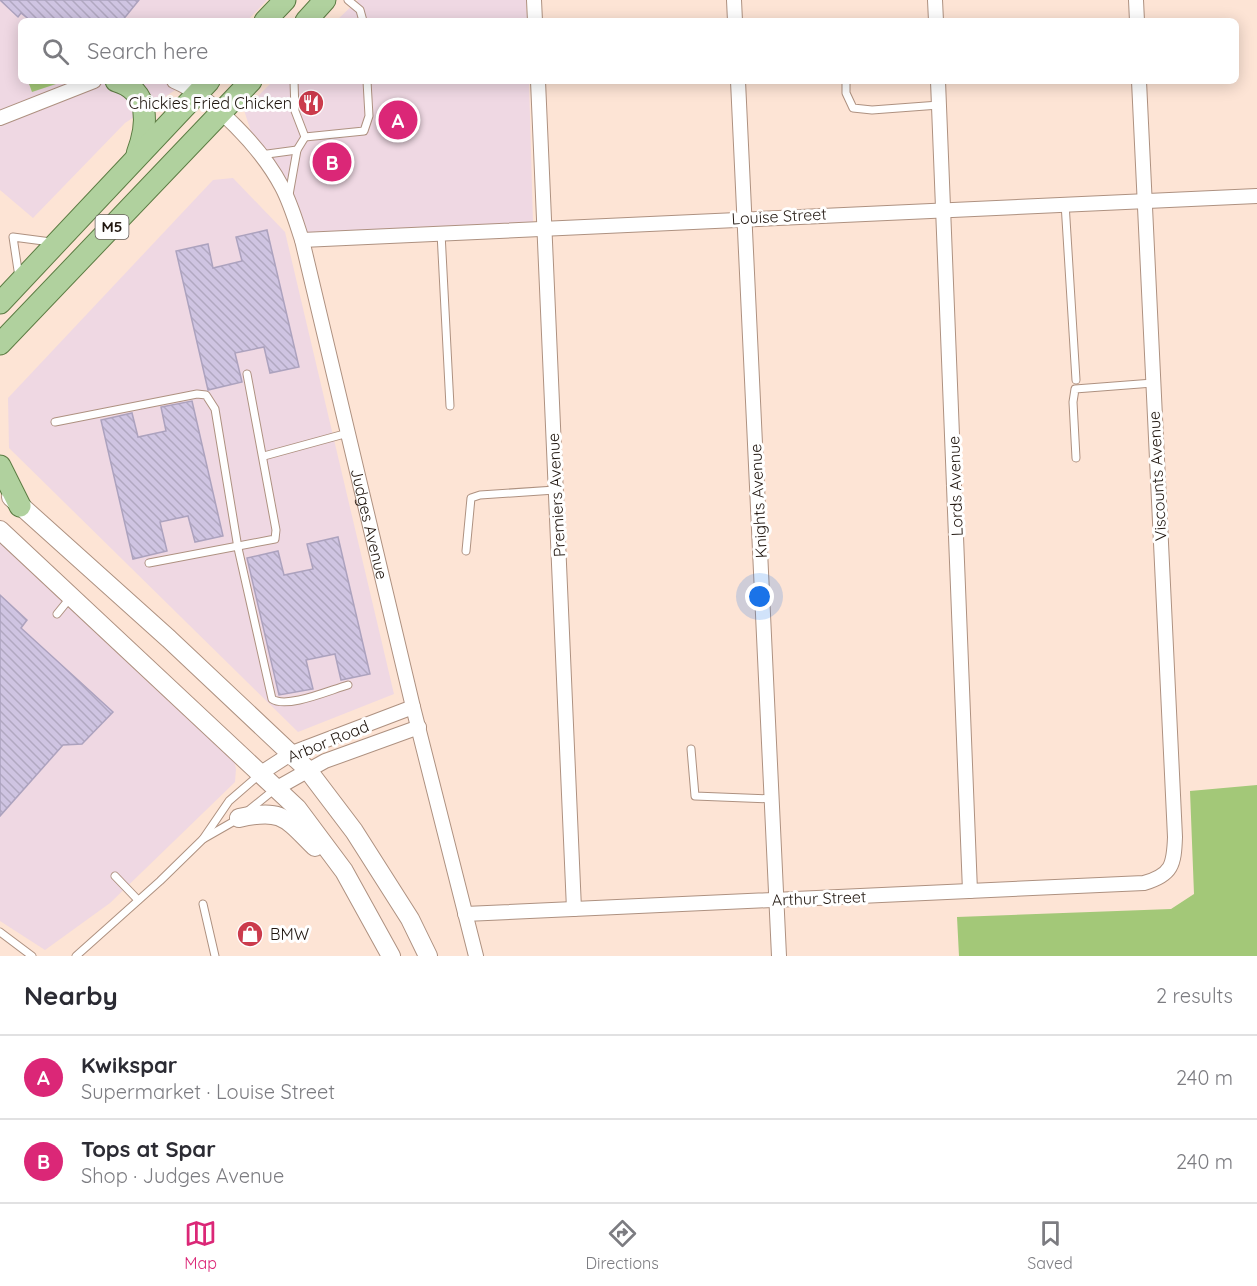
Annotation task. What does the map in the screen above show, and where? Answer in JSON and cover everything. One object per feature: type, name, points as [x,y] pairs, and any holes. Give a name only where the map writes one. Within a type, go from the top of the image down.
[{"type":"main road","points":[[269,18],[285,0]]},
{"type":"main road","points":[[309,18],[325,0]]},
{"type":"main road","points":[[127,84],[141,98],[146,118],[144,136],[135,160]]},
{"type":"main road","name":"M5","points":[[1,345],[248,84]]},
{"type":"main road","name":"M5","points":[[0,303],[204,87]]},
{"type":"main road","points":[[0,466],[20,506]]},
{"type":"main road","points":[[0,487],[169,639],[307,769],[354,831],[410,919],[428,956]]},
{"type":"main road","points":[[0,530],[297,808],[344,871],[391,956]]},
{"type":"main road","points":[[239,818],[262,813],[278,815],[291,823],[320,853],[344,871]]},
{"type":"street","points":[[534,0],[535,18]]},
{"type":"street","points":[[734,0],[735,18]]},
{"type":"street","points":[[935,0],[936,18]]},
{"type":"street","points":[[1136,0],[1137,18]]},
{"type":"street","points":[[0,118],[86,84]]},
{"type":"street","name":"Judges Avenue","points":[[189,84],[204,87],[222,114],[260,155],[288,199],[302,240],[413,707],[476,956]]},
{"type":"street","name":"Premiers Avenue","points":[[537,84],[574,909]]},
{"type":"street","name":"Knights Avenue","points":[[738,84],[779,956]]},
{"type":"street","name":"Lords Avenue","points":[[938,84],[970,891]]},
{"type":"street","name":"Viscounts Avenue","points":[[1139,84],[1174,837],[1174,856],[1170,870]]},
{"type":"street","name":"Louise Street","points":[[302,240],[744,217],[1257,196]]},
{"type":"street","name":"Arbor Road","points":[[261,773],[292,753],[413,707]]},
{"type":"street","name":"Arbor Road","points":[[277,788],[307,769],[419,727]]},
{"type":"street","name":"Arthur Street","points":[[465,914],[1144,884],[1170,870]]},
{"type":"lane","points":[[348,0],[360,10],[362,18]]},
{"type":"lane","points":[[294,84],[295,111],[305,138]]},
{"type":"lane","points":[[288,199],[297,150],[305,138],[364,131],[369,116],[367,84]]},
{"type":"lane","points":[[846,84],[846,93],[853,108],[872,110],[939,105]]},
{"type":"lane","points":[[260,155],[297,150]]},
{"type":"lane","points":[[1065,203],[1076,380]]},
{"type":"lane","points":[[441,233],[450,406]]},
{"type":"lane","points":[[20,282],[13,237],[56,243]]},
{"type":"lane","points":[[149,563],[238,548],[274,539],[275,523],[247,374]]},
{"type":"lane","points":[[1076,458],[1073,402],[1075,389],[1153,383]]},
{"type":"lane","points":[[56,422],[206,394],[215,409],[238,548],[272,699],[278,703],[290,702],[348,685]]},
{"type":"lane","points":[[264,456],[348,433]]},
{"type":"lane","points":[[466,550],[471,498],[480,495],[555,490]]},
{"type":"lane","points":[[57,614],[71,597]]},
{"type":"lane","points":[[690,749],[695,796],[772,800]]},
{"type":"lane","name":"Arbor Road","points":[[76,956],[203,839],[229,801],[261,773]]},
{"type":"lane","name":"Arbor Road","points":[[203,839],[225,829],[277,788]]},
{"type":"lane","points":[[115,876],[138,900]]},
{"type":"lane","points":[[203,904],[215,956]]},
{"type":"lane","points":[[0,932],[32,956]]},
{"type":"shaded area","points":[[0,0],[267,0],[250,18],[18,18],[18,84],[184,84],[125,123],[33,218],[0,190]]},
{"type":"shaded area","points":[[358,0],[526,0],[527,18],[339,18]]},
{"type":"shaded area","points":[[270,84],[529,84],[533,223],[304,238],[278,166],[253,138],[244,110]]},
{"type":"shaded area","points":[[233,178],[285,232],[394,694],[298,732],[9,448],[8,398],[213,180]]},
{"type":"shaded area","points":[[0,539],[234,760],[236,769],[235,782],[110,903],[45,950],[0,921]]},
{"type":"green space","points":[[29,84],[56,84],[32,92]]},
{"type":"green space","points":[[1257,785],[1257,956],[959,956],[957,917],[1171,909],[1194,894],[1190,791]]},
{"type":"building","points":[[0,0],[139,0],[124,18],[27,18],[21,13],[18,17]]},
{"type":"building","points":[[267,230],[299,367],[270,373],[264,347],[235,353],[242,382],[208,390],[176,251],[208,244],[213,268],[242,261],[236,237]]},
{"type":"building","points":[[192,401],[223,536],[195,542],[188,516],[160,522],[167,551],[133,559],[101,420],[132,413],[138,437],[166,431],[161,407]]},
{"type":"building","points":[[338,537],[370,674],[341,680],[335,654],[306,660],[313,689],[279,695],[247,558],[278,551],[284,575],[313,569],[307,544]]},
{"type":"building","points":[[0,595],[27,620],[21,628],[113,712],[82,744],[63,745],[0,816]]},
{"type":"place","name":"Chickies Fried Chicken","points":[[311,103]]},
{"type":"place","name":"Kwikspar","points":[[398,120]]},
{"type":"place","name":"Tops at Spar","points":[[332,162]]},
{"type":"place","name":"BMW","points":[[250,934]]}]
